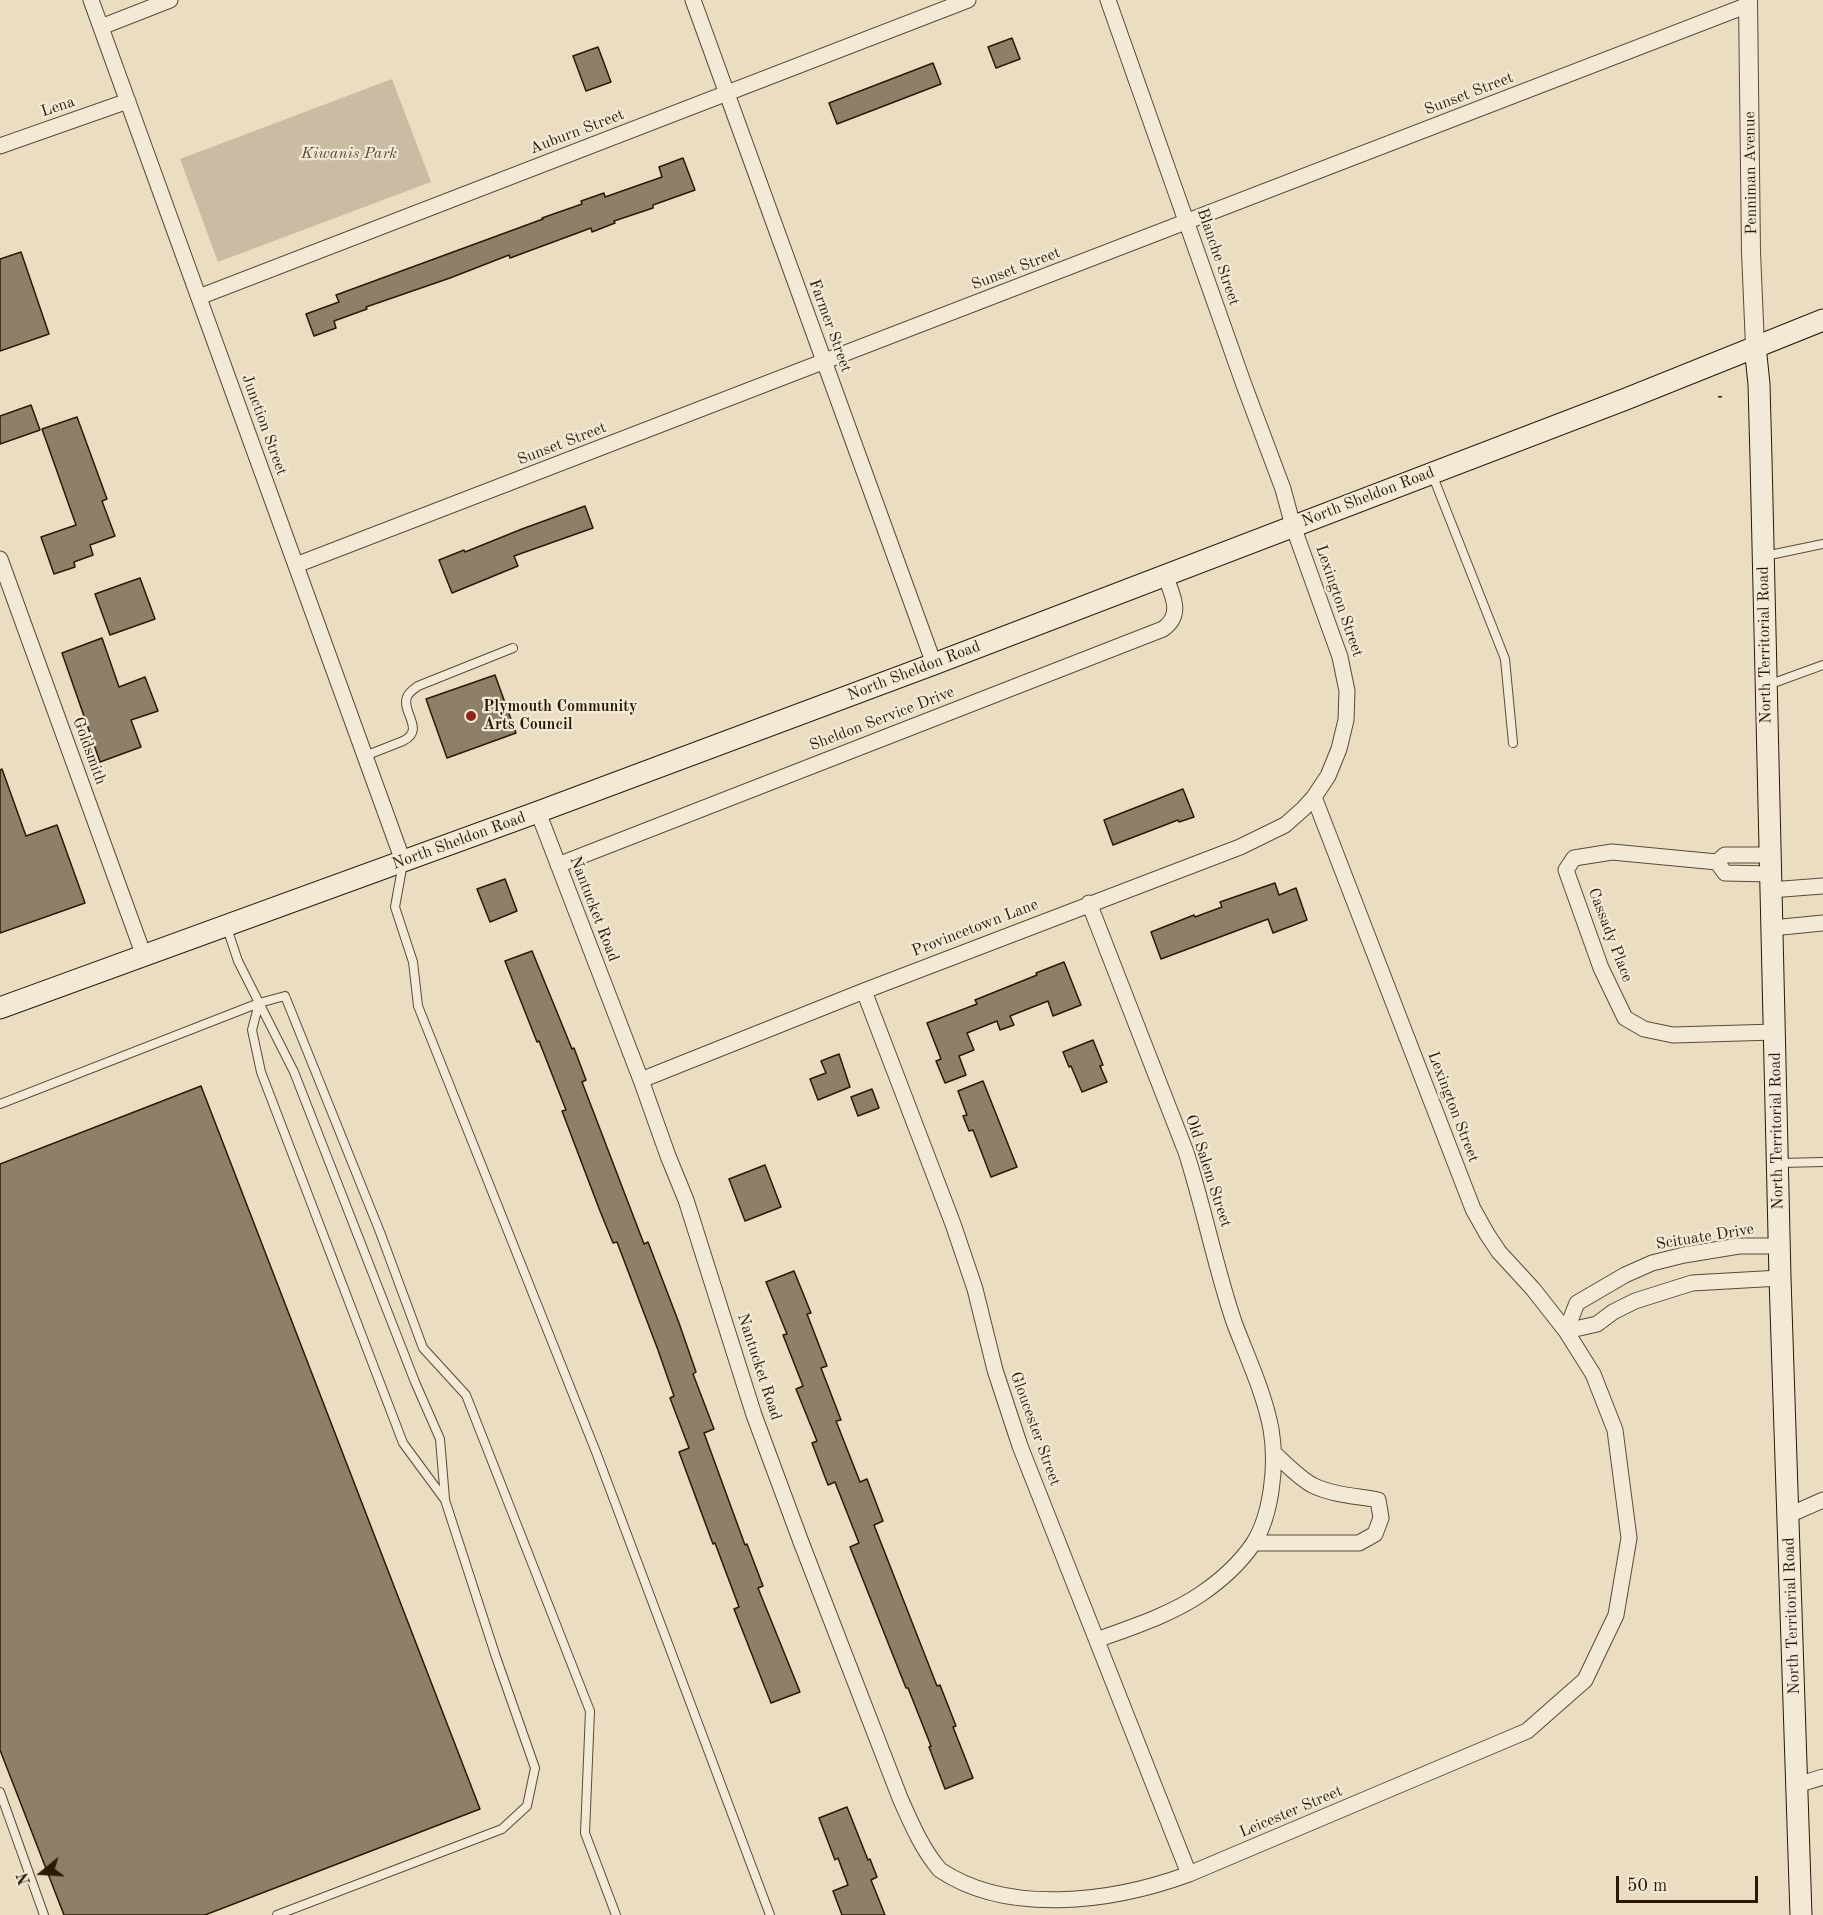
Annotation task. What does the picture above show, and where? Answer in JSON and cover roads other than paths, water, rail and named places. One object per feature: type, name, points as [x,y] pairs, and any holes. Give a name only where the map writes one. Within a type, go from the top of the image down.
[{"type":"main road","name":"North Sheldon Road","points":[[0,1008],[538,812],[934,664],[1626,399],[1823,320]]},
{"type":"main road","name":"North Territorial Road","points":[[1755,346],[1759,384],[1780,1278],[1800,1915]]},
{"type":"street","name":"Junction Street","points":[[91,0],[403,861]]},
{"type":"street","points":[[101,27],[170,0]]},
{"type":"street","name":"Farmer Street","points":[[693,0],[934,664]]},
{"type":"street","name":"Auburn Street","points":[[199,297],[968,0]]},
{"type":"street","name":"Blanche Street","points":[[1108,0],[1283,489],[1293,526]]},
{"type":"street","name":"Sunset Street","points":[[296,565],[1187,223],[1748,2]]},
{"type":"street","name":"Penniman Avenue","points":[[1748,2],[1755,346]]},
{"type":"street","name":"Lena","points":[[0,146],[128,101]]},
{"type":"street","name":"Lexington Street","points":[[1293,526],[1340,657],[1347,691],[1346,720],[1339,749],[1328,776],[1314,797],[1473,1209],[1499,1252],[1533,1289],[1566,1331],[1593,1374],[1615,1430],[1629,1539],[1616,1615],[1585,1680]]},
{"type":"street","name":"Goldsmith","points":[[0,559],[144,956]]},
{"type":"street","name":"Sheldon Service Drive","points":[[558,865],[1163,629],[1172,619],[1176,608],[1166,575]]},
{"type":"street","name":"Provincetown Lane","points":[[641,1080],[1089,903],[1240,847],[1285,825],[1314,797]]},
{"type":"street","name":"Nantucket Road","points":[[538,812],[686,1200],[754,1415],[777,1479],[900,1798],[918,1838],[940,1870],[965,1892],[989,1904]]},
{"type":"street","name":"Cassady Place","points":[[1770,873],[1725,873],[1717,862],[1612,852],[1574,858],[1566,870],[1601,968],[1625,1018],[1644,1029],[1673,1035],[1775,1032]]},
{"type":"street","points":[[1770,873],[1823,886]]},
{"type":"street","name":"Old Salem Street","points":[[1089,903],[1186,1152],[1224,1292],[1266,1410],[1275,1454],[1270,1498],[1254,1543],[1230,1570],[1200,1594],[1171,1610],[1097,1640]]},
{"type":"street","points":[[1772,928],[1823,923]]},
{"type":"street","name":"Gloucester Street","points":[[864,991],[954,1224],[975,1289],[995,1370],[1020,1446],[1189,1874]]},
{"type":"street","name":"Scituate Drive","points":[[1566,1331],[1577,1303],[1624,1275],[1652,1263],[1739,1246],[1780,1246]]},
{"type":"street","points":[[1566,1331],[1598,1324],[1613,1312],[1635,1301],[1692,1283],[1780,1278]]},
{"type":"street","points":[[1254,1543],[1359,1543],[1375,1534],[1381,1518],[1378,1500],[1324,1490],[1300,1477],[1275,1454]]},
{"type":"street","points":[[1789,1515],[1823,1500]]},
{"type":"street","name":"Leicester Street","points":[[989,1904],[1017,1913],[1056,1912],[1092,1907],[1189,1874],[1527,1731],[1585,1680]]},
{"type":"street","points":[[1797,1785],[1823,1777]]},
{"type":"lane","points":[[1431,472],[1505,659],[1513,743]]},
{"type":"lane","points":[[1763,557],[1823,544]]},
{"type":"lane","points":[[365,756],[409,738],[413,728],[406,700],[407,695],[417,686],[513,648]]},
{"type":"lane","points":[[1766,686],[1823,666]]},
{"type":"lane","points":[[403,861],[395,907],[413,962],[418,1006],[596,1452],[770,1915]]},
{"type":"lane","points":[[226,926],[238,962],[294,1072],[415,1382],[440,1439],[446,1500],[496,1657],[535,1768],[527,1806],[502,1829],[277,1915]]},
{"type":"lane","points":[[0,1104],[259,1003],[285,996],[380,1232],[423,1348],[466,1395],[590,1711],[585,1833],[616,1915]]},
{"type":"lane","points":[[259,1003],[252,1030],[261,1072],[403,1443],[446,1500]]},
{"type":"lane","points":[[1778,1163],[1823,1162]]},
{"type":"lane","points":[[0,1792],[44,1915]]},
{"type":"place","name":"Plymouth Community Arts Council","points":[[471,716]]},
{"type":"park label","name":"Kiwanis Park","points":[[349,154]]}]
